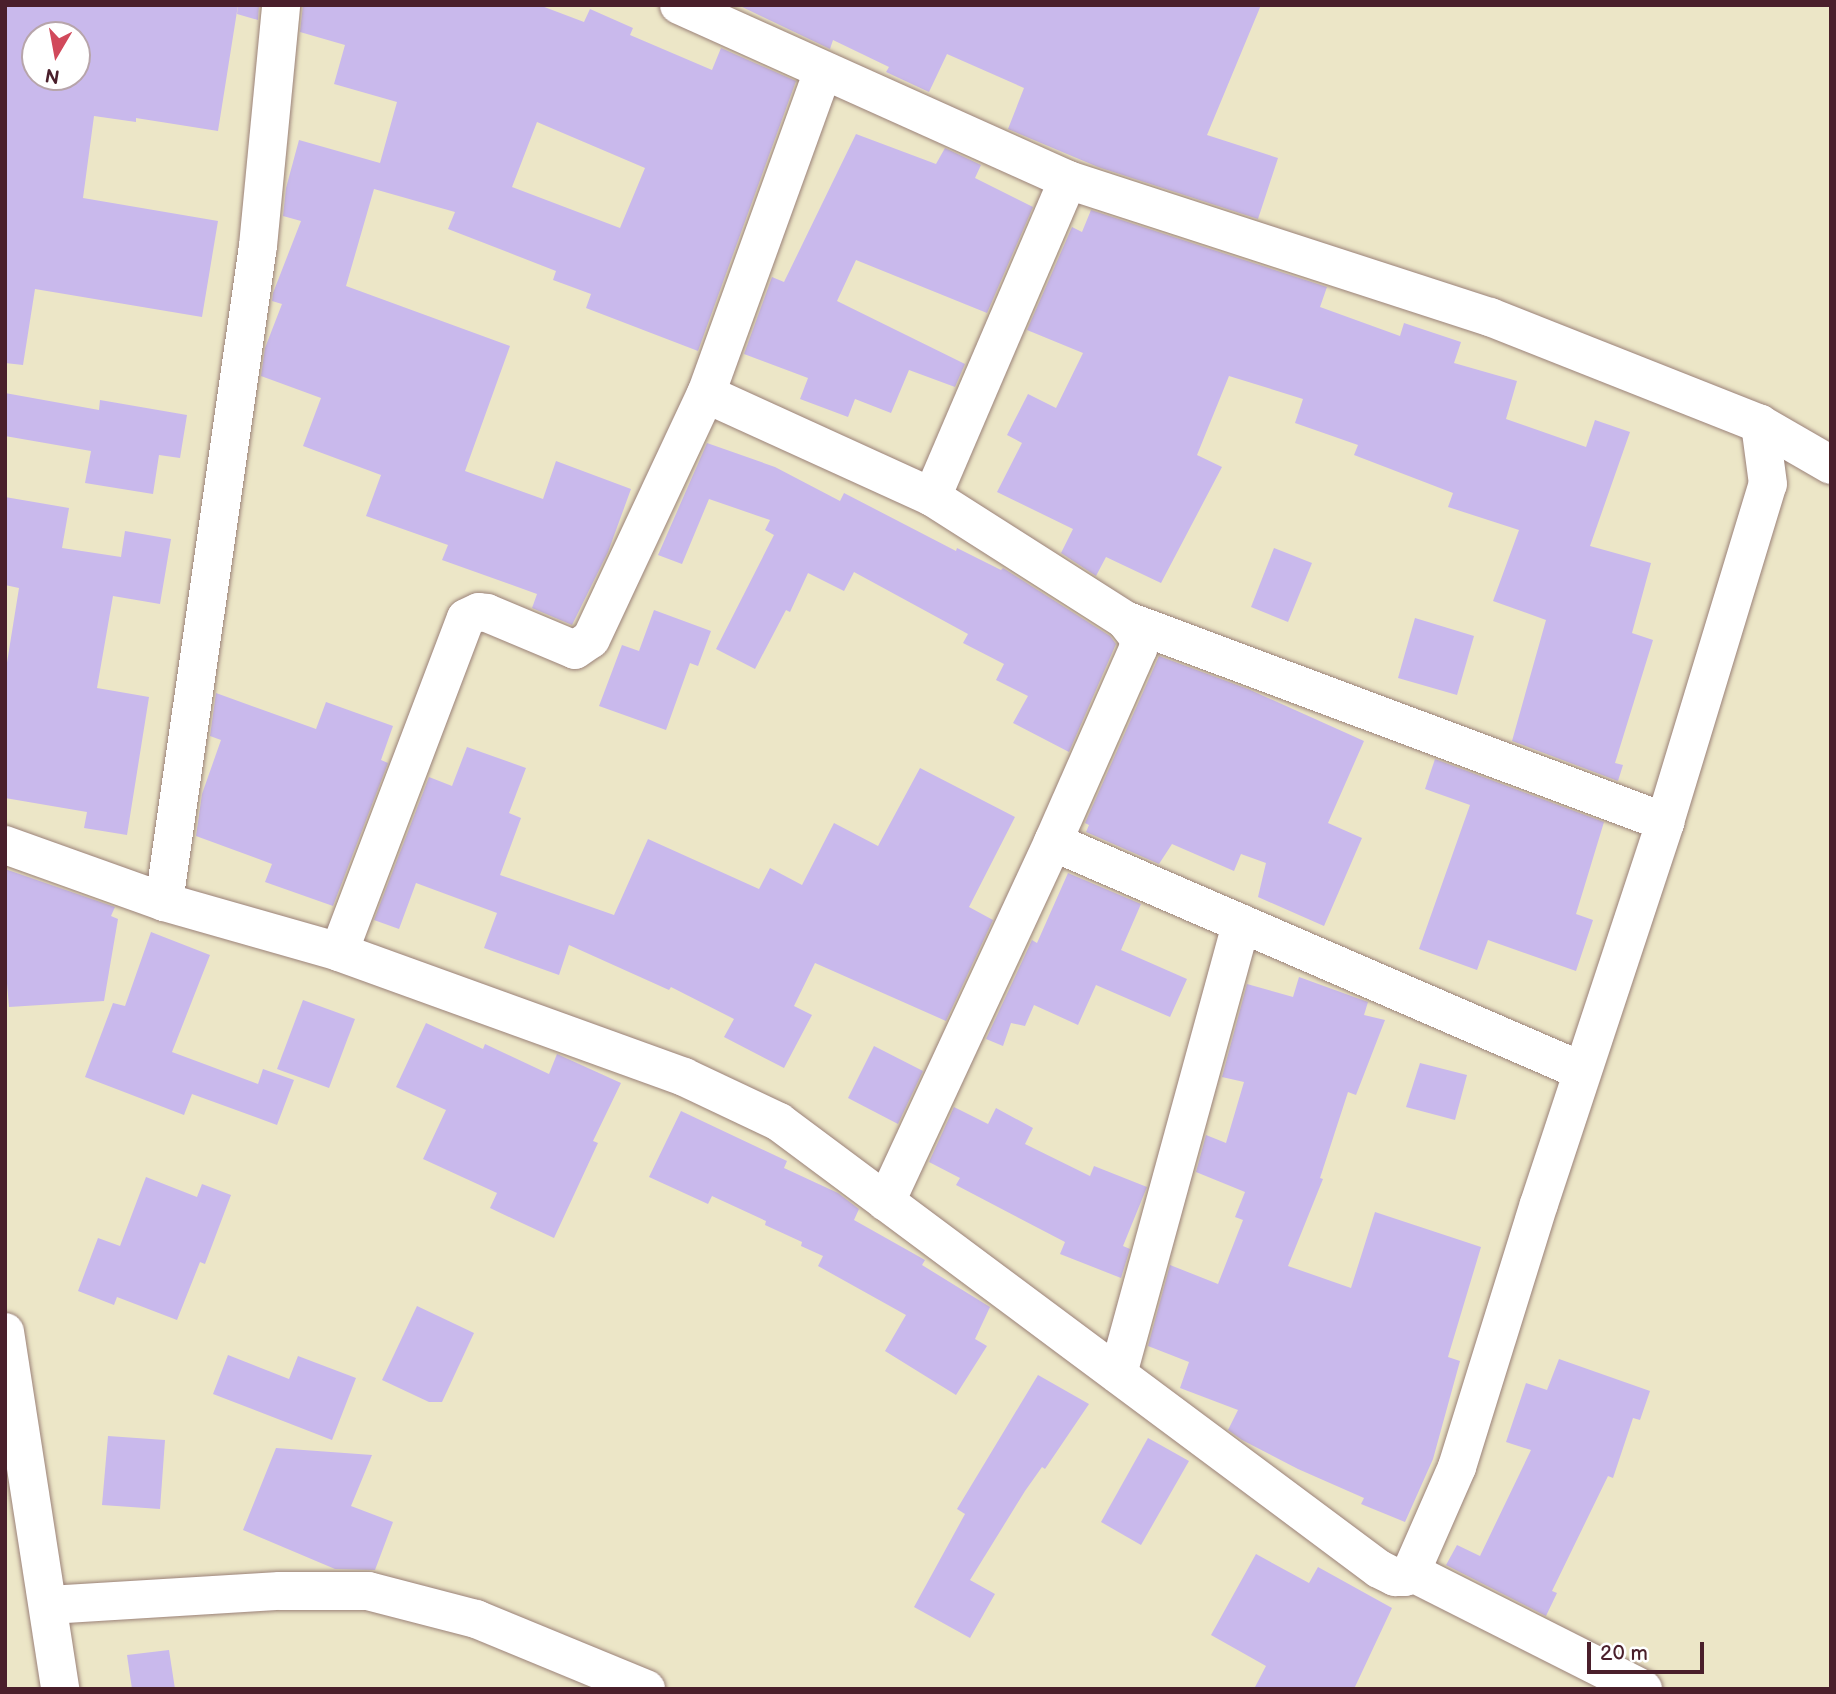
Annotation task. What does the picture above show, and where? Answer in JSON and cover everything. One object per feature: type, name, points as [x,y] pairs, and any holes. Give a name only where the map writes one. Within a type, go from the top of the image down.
[{"type":"main road","points":[[164,902],[258,246],[281,5]]},
{"type":"main road","points":[[678,5],[1068,180],[1490,317],[1760,424],[1831,465]]},
{"type":"main road","points":[[339,952],[466,618],[479,611],[487,613],[575,650],[592,639],[706,394],[823,70]]},
{"type":"main road","points":[[932,497],[1068,180]]},
{"type":"main road","points":[[706,394],[932,497],[1125,620],[1137,631],[1138,649],[1053,842],[886,1202]]},
{"type":"main road","points":[[5,845],[164,902],[339,952],[713,1088],[779,1122],[1380,1569],[1395,1577],[1405,1577],[1411,1572],[1457,1467],[1582,1071],[1665,822],[1768,484],[1760,424]]},
{"type":"main road","points":[[1125,620],[1665,822]]},
{"type":"main road","points":[[1053,842],[1582,1071]]},
{"type":"main road","points":[[1118,1374],[1241,924]]},
{"type":"main road","points":[[5,1334],[60,1689]]},
{"type":"main road","points":[[1411,1572],[1643,1689]]},
{"type":"main road","points":[[49,1605],[280,1591],[368,1591],[476,1619],[646,1689]]},
{"type":"building","points":[[5,5],[238,5],[218,131],[136,118],[136,122],[94,116],[83,198],[218,221],[202,317],[35,289],[23,365],[5,363]]},
{"type":"building","points":[[238,5],[259,5],[258,20],[237,14]]},
{"type":"building","points":[[303,5],[539,5],[584,22],[590,9],[633,28],[630,35],[712,70],[721,48],[796,81],[698,351],[586,308],[591,294],[553,280],[556,271],[448,229],[455,212],[374,189],[346,286],[510,346],[465,471],[543,499],[556,461],[631,489],[608,552],[572,625],[532,608],[537,594],[442,560],[448,545],[366,516],[381,475],[303,446],[321,398],[261,376],[265,348],[282,304],[272,301],[273,293],[301,221],[283,216],[286,188],[299,140],[380,163],[397,102],[334,84],[345,45],[300,32]],"holes":[[[537,122],[645,168],[620,228],[512,187]]]},
{"type":"building","points":[[738,5],[1261,5],[1207,135],[1278,158],[1258,219],[1098,167],[1008,129],[1024,88],[947,54],[929,92],[886,72],[889,67],[833,40],[830,49]]},
{"type":"building","points":[[856,134],[936,164],[945,148],[981,165],[975,178],[1033,207],[987,313],[856,260],[837,301],[965,364],[955,387],[909,370],[891,413],[855,399],[848,417],[800,399],[808,378],[744,354],[772,277],[784,282]]},
{"type":"building","points":[[1091,210],[1327,287],[1320,307],[1400,336],[1404,323],[1461,342],[1454,363],[1517,381],[1506,419],[1586,447],[1595,420],[1630,432],[1590,546],[1651,563],[1632,633],[1653,640],[1615,763],[1623,765],[1618,781],[1512,741],[1546,620],[1493,601],[1519,530],[1448,507],[1453,493],[1354,455],[1358,445],[1295,423],[1303,399],[1229,376],[1197,455],[1222,467],[1161,583],[1106,557],[1096,576],[1061,553],[1073,529],[997,492],[1022,443],[1007,435],[1028,394],[1056,408],[1083,353],[1027,330],[1072,227],[1082,232]]},
{"type":"building","points":[[5,393],[99,410],[100,400],[187,415],[180,458],[159,455],[153,494],[85,483],[91,451],[5,436]]},
{"type":"building","points":[[707,443],[775,467],[840,501],[844,493],[956,551],[957,548],[1001,570],[1003,568],[1110,636],[1116,644],[1069,752],[1013,723],[1028,696],[996,680],[1004,664],[963,643],[968,634],[854,572],[844,591],[808,573],[790,612],[786,610],[755,669],[716,649],[774,535],[765,530],[770,520],[709,499],[682,564],[658,555]]},
{"type":"building","points":[[5,497],[69,508],[62,548],[121,557],[125,531],[171,539],[160,604],[113,596],[97,688],[149,697],[127,835],[84,828],[87,812],[5,798],[5,675],[19,588],[5,585]]},
{"type":"building","points":[[1274,548],[1312,563],[1288,622],[1251,607]]},
{"type":"building","points":[[654,610],[711,631],[698,666],[690,663],[666,730],[599,706],[622,645],[639,651]]},
{"type":"building","points":[[1415,618],[1474,636],[1457,695],[1398,678]]},
{"type":"building","points":[[1159,656],[1248,689],[1364,741],[1328,823],[1362,838],[1324,926],[1258,897],[1266,863],[1241,854],[1234,871],[1172,844],[1159,864],[1086,832],[1089,825],[1085,823]]},
{"type":"building","points":[[216,693],[316,729],[326,702],[393,726],[381,760],[388,763],[333,906],[265,882],[272,864],[196,836],[202,794],[221,740],[210,736]]},
{"type":"building","points":[[467,747],[526,768],[509,813],[521,818],[500,875],[614,915],[648,839],[759,889],[770,868],[802,885],[834,823],[878,846],[920,768],[1015,817],[969,907],[993,920],[946,1021],[815,963],[794,1006],[812,1015],[784,1068],[724,1037],[734,1019],[671,987],[669,990],[569,945],[559,975],[484,948],[497,913],[416,883],[399,929],[374,920],[429,777],[452,786]]},
{"type":"building","points":[[1435,759],[1604,822],[1576,914],[1593,920],[1576,971],[1488,940],[1477,970],[1419,949],[1470,805],[1425,789]]},
{"type":"building","points":[[5,869],[115,907],[111,916],[118,919],[104,1001],[9,1007],[5,960]]},
{"type":"building","points":[[1068,873],[1141,904],[1121,950],[1187,979],[1170,1017],[1096,985],[1078,1025],[1034,1005],[1025,1026],[1011,1023],[1003,1046],[986,1039],[1032,940],[1037,943]]},
{"type":"building","points":[[151,932],[210,955],[172,1052],[258,1084],[263,1069],[294,1080],[277,1125],[192,1094],[184,1115],[85,1077],[113,1003],[125,1006]]},
{"type":"building","points":[[1299,977],[1368,1002],[1364,1015],[1385,1020],[1356,1095],[1348,1092],[1320,1178],[1323,1179],[1288,1266],[1351,1288],[1375,1212],[1481,1247],[1448,1357],[1460,1361],[1433,1459],[1405,1522],[1361,1504],[1364,1498],[1298,1469],[1242,1440],[1228,1430],[1238,1410],[1180,1388],[1189,1362],[1148,1346],[1170,1265],[1218,1284],[1243,1220],[1235,1217],[1245,1192],[1196,1172],[1206,1135],[1226,1143],[1244,1082],[1222,1077],[1247,984],[1293,997]]},
{"type":"building","points":[[303,1000],[355,1019],[329,1088],[277,1069]]},
{"type":"building","points":[[426,1023],[483,1049],[485,1044],[549,1074],[557,1054],[621,1083],[593,1141],[598,1143],[554,1238],[490,1208],[497,1193],[423,1159],[446,1110],[396,1087]]},
{"type":"building","points":[[874,1046],[923,1071],[898,1124],[848,1098]]},
{"type":"building","points":[[1420,1063],[1467,1075],[1455,1120],[1406,1107]]},
{"type":"building","points":[[954,1107],[988,1124],[996,1108],[1033,1128],[1025,1144],[1090,1176],[1094,1166],[1147,1187],[1123,1246],[1130,1249],[1121,1278],[1060,1254],[1065,1242],[956,1185],[960,1178],[929,1162]]},
{"type":"building","points":[[681,1111],[787,1161],[784,1168],[838,1193],[859,1209],[854,1220],[925,1260],[922,1265],[990,1307],[975,1339],[987,1346],[956,1395],[885,1351],[906,1315],[818,1266],[823,1256],[801,1246],[802,1242],[765,1225],[766,1221],[712,1196],[708,1204],[649,1177]]},
{"type":"building","points":[[146,1177],[197,1197],[202,1184],[231,1195],[205,1264],[200,1262],[177,1320],[117,1297],[114,1305],[78,1291],[98,1238],[120,1246]]},
{"type":"building","points":[[417,1306],[474,1333],[442,1402],[429,1402],[382,1380]]},
{"type":"building","points":[[228,1355],[289,1379],[298,1356],[356,1378],[332,1440],[213,1394]]},
{"type":"building","points":[[1559,1359],[1650,1391],[1640,1420],[1633,1418],[1613,1478],[1608,1476],[1552,1591],[1557,1593],[1546,1616],[1446,1565],[1457,1545],[1480,1556],[1531,1450],[1506,1442],[1526,1383],[1547,1390]]},
{"type":"building","points":[[1038,1375],[1089,1404],[1045,1469],[1042,1467],[1025,1491],[970,1580],[995,1594],[970,1638],[914,1607],[965,1514],[957,1509]]},
{"type":"building","points":[[108,1436],[165,1440],[160,1509],[102,1505]]},
{"type":"building","points":[[1148,1438],[1189,1461],[1141,1545],[1101,1522]]},
{"type":"building","points":[[276,1448],[372,1455],[351,1506],[393,1522],[375,1570],[335,1569],[243,1530]]},
{"type":"building","points":[[1256,1554],[1309,1583],[1318,1567],[1392,1608],[1354,1689],[1254,1689],[1266,1666],[1211,1635]]},
{"type":"building","points":[[169,1650],[175,1689],[132,1689],[127,1655]]}]
